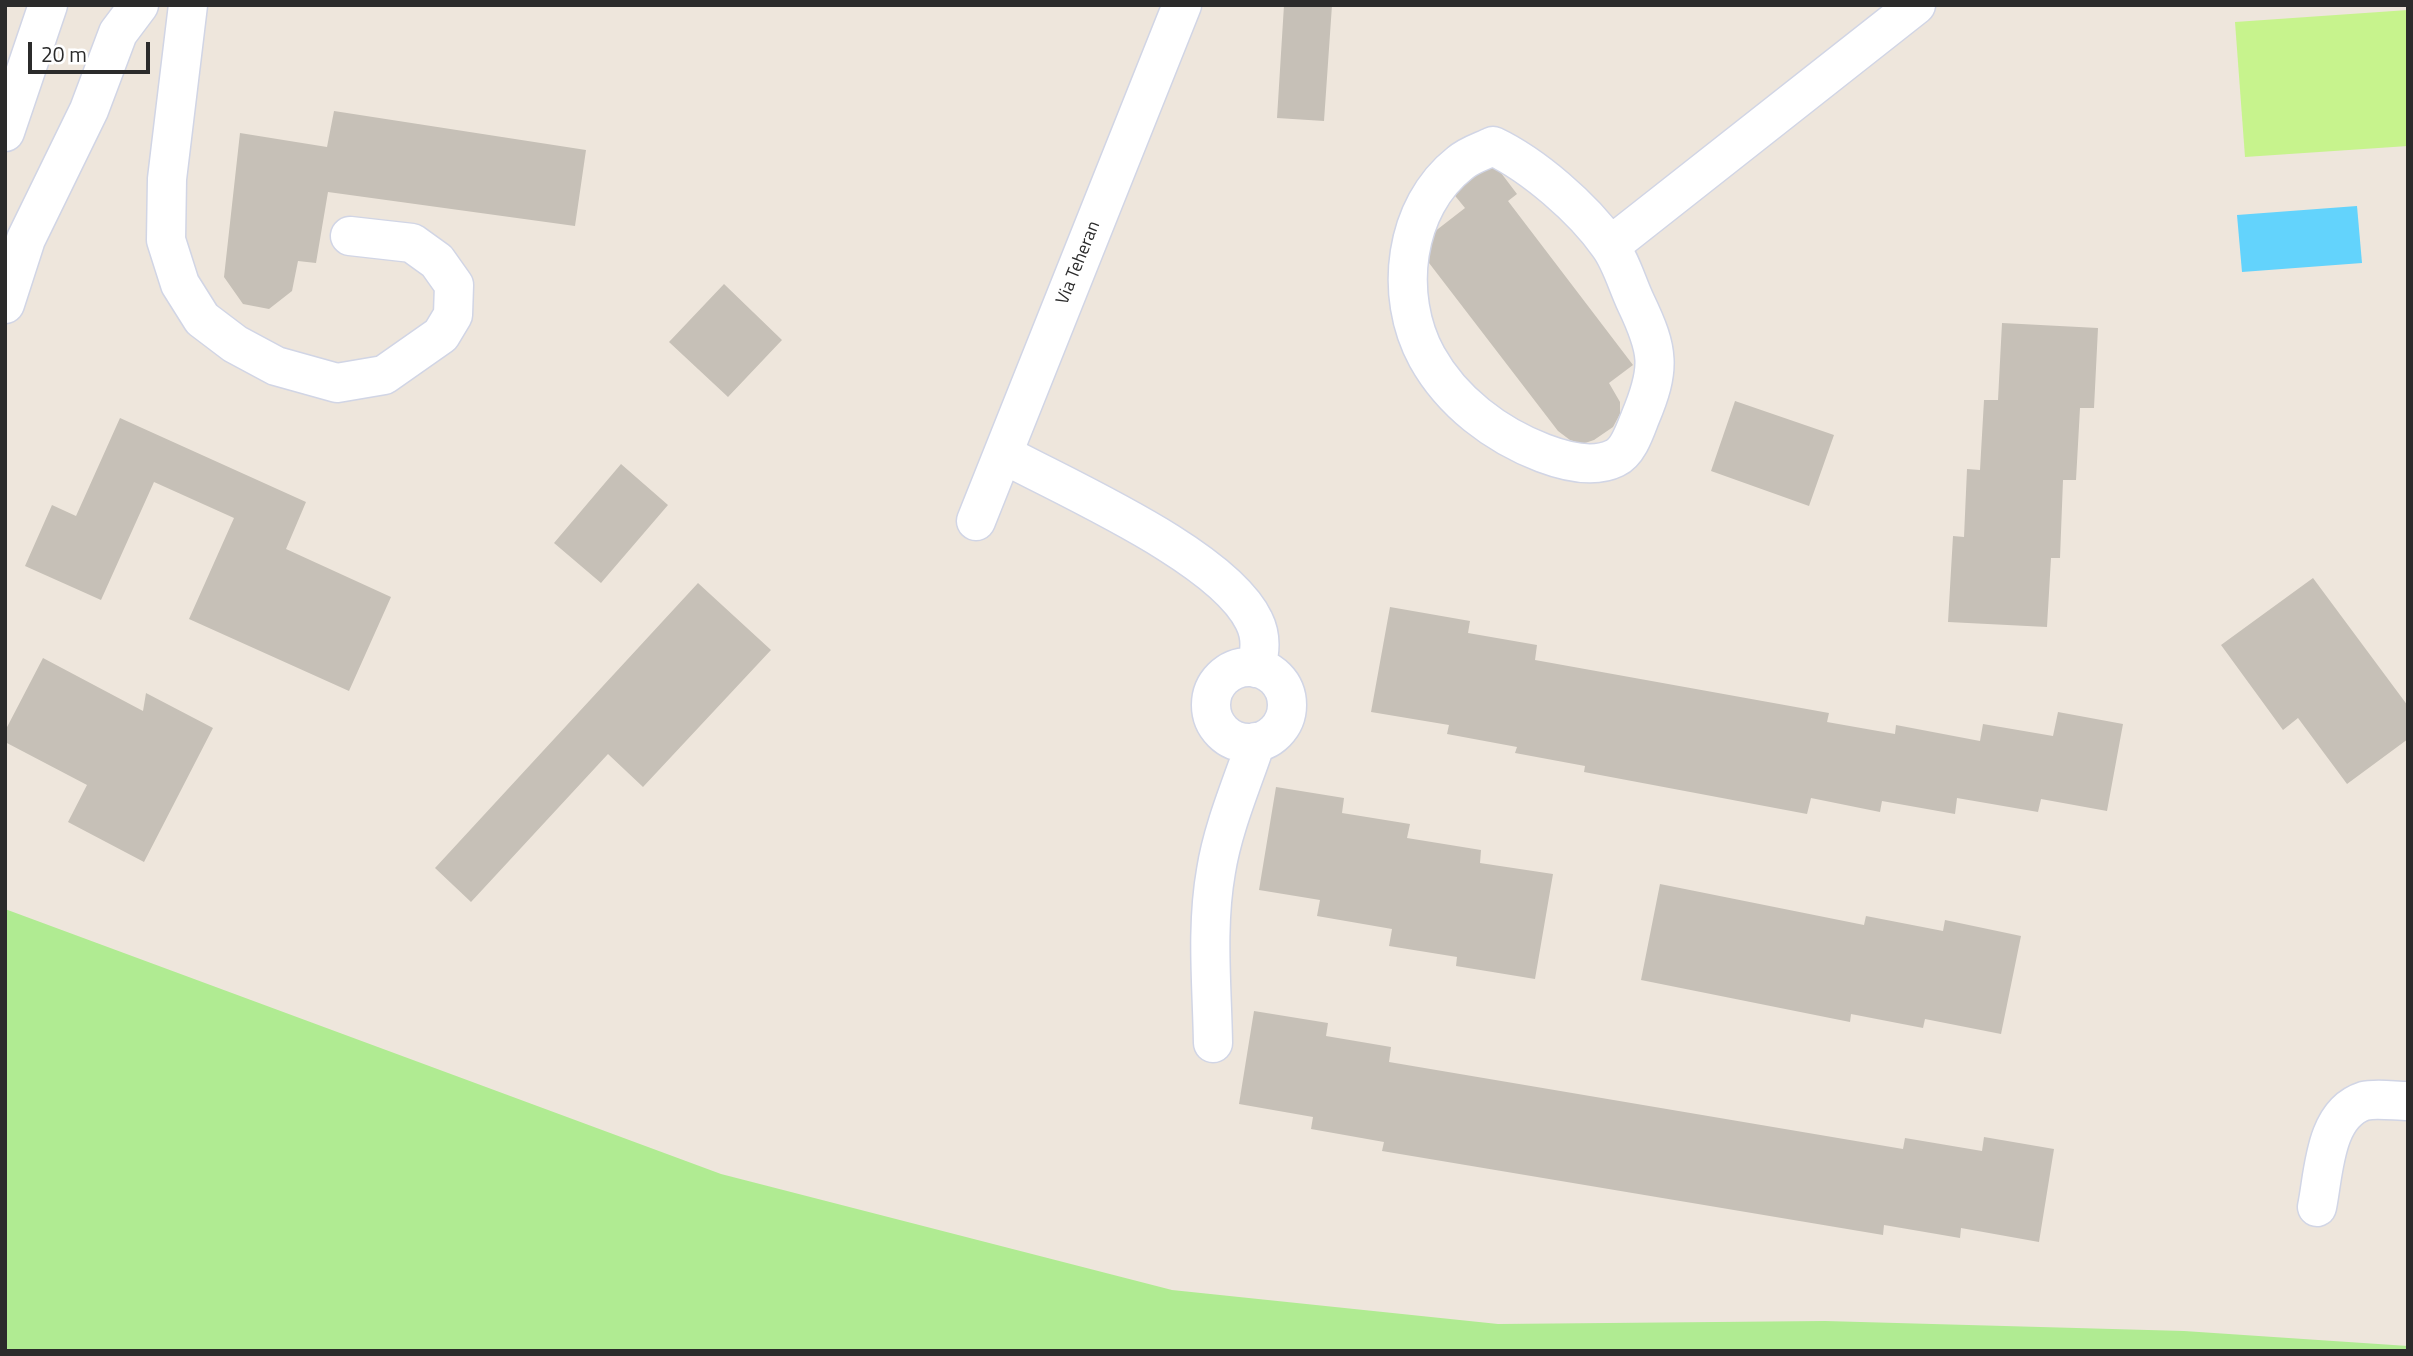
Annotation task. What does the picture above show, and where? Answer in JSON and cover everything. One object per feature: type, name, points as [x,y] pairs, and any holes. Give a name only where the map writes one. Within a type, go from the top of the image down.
[{"type":"street","points":[[5,132],[48,5]]},
{"type":"street","points":[[5,303],[26,239],[89,110],[118,33],[139,5]]},
{"type":"street","points":[[188,5],[167,178],[166,240],[180,284],[202,318],[235,344],[276,366],[337,383],[384,375],[441,335],[453,315],[454,285],[437,261],[412,243],[350,236]]},
{"type":"street","name":"Via Teheran","points":[[976,521],[1182,5]]},
{"type":"street","points":[[1610,246],[1916,5]]},
{"type":"street","points":[[1493,146],[1520,159],[1559,191],[1610,246],[1652,336],[1656,353],[1654,375],[1630,442],[1616,458],[1587,463],[1563,461],[1516,443],[1484,422],[1455,393],[1427,357],[1414,319],[1406,264],[1414,229],[1434,191],[1460,162],[1493,146]]},
{"type":"street","points":[[1003,454],[1167,542],[1222,580],[1237,594],[1255,623],[1259,637],[1256,668]]},
{"type":"street","points":[[1244,667],[1256,668],[1278,681],[1285,693],[1285,718],[1269,738],[1256,743],[1235,741],[1222,732],[1211,711],[1215,687],[1223,678],[1244,667]]},
{"type":"street","points":[[1213,1042],[1211,909],[1215,872],[1221,843],[1256,743]]},
{"type":"street","points":[[2317,1207],[2332,1133],[2345,1113],[2364,1101],[2408,1101]]},
{"type":"green space","points":[[2408,10],[2408,146],[2245,157],[2235,22]]},
{"type":"green space","points":[[5,909],[721,1174],[1172,1290],[1498,1324],[1825,1321],[2184,1331],[2408,1346],[2408,1351],[5,1351]]},
{"type":"water","points":[[2357,206],[2362,263],[2242,272],[2237,215]]},
{"type":"building","points":[[1284,5],[1332,5],[1324,121],[1277,118]]},
{"type":"building","points":[[334,111],[586,150],[575,226],[328,192],[316,263],[298,261],[292,291],[269,309],[243,304],[224,277],[240,133],[327,147]]},
{"type":"building","points":[[1492,161],[1517,194],[1508,201],[1633,365],[1609,383],[1620,402],[1620,414],[1613,427],[1594,440],[1582,444],[1570,440],[1558,431],[1416,246],[1465,208],[1452,192]]},
{"type":"building","points":[[724,284],[782,340],[728,397],[669,342]]},
{"type":"building","points":[[2002,323],[2098,328],[2094,408],[2080,408],[2076,480],[2063,480],[2060,558],[2051,558],[2047,627],[1948,622],[1953,536],[1964,537],[1967,469],[1980,470],[1984,400],[1998,400]]},
{"type":"building","points":[[1735,401],[1834,435],[1809,506],[1711,471]]},
{"type":"building","points":[[120,418],[306,502],[286,549],[391,597],[349,691],[189,619],[234,518],[154,482],[101,600],[25,566],[52,505],[76,516]]},
{"type":"building","points":[[621,464],[668,505],[601,583],[554,543]]},
{"type":"building","points":[[2313,578],[2408,706],[2408,739],[2347,784],[2298,718],[2283,730],[2221,645]]},
{"type":"building","points":[[698,583],[771,650],[643,787],[608,754],[471,902],[435,868]]},
{"type":"building","points":[[1390,607],[1470,621],[1468,633],[1537,645],[1535,660],[1829,713],[1827,722],[1895,734],[1896,725],[1980,741],[1983,724],[2053,736],[2058,712],[2123,724],[2107,811],[2041,799],[2038,812],[1957,798],[1955,814],[1882,801],[1880,812],[1811,798],[1807,814],[1584,772],[1585,766],[1515,753],[1517,747],[1447,734],[1449,725],[1371,712]]},
{"type":"building","points":[[43,658],[143,711],[146,693],[213,728],[144,862],[68,822],[87,785],[5,742],[5,731]]},
{"type":"building","points":[[1276,787],[1344,798],[1342,813],[1410,824],[1407,838],[1481,850],[1480,863],[1553,874],[1535,979],[1456,966],[1457,957],[1389,946],[1392,929],[1317,916],[1320,900],[1259,890]]},
{"type":"building","points":[[1660,884],[1864,925],[1866,916],[1943,931],[1945,920],[2021,936],[2001,1034],[1925,1019],[1923,1028],[1851,1014],[1850,1022],[1641,980]]},
{"type":"building","points":[[1254,1011],[1328,1023],[1326,1036],[1391,1047],[1389,1062],[1903,1149],[1905,1138],[1982,1151],[1984,1137],[2054,1149],[2039,1242],[1961,1228],[1960,1238],[1884,1225],[1883,1235],[1382,1151],[1384,1142],[1311,1129],[1313,1117],[1239,1104]]}]
